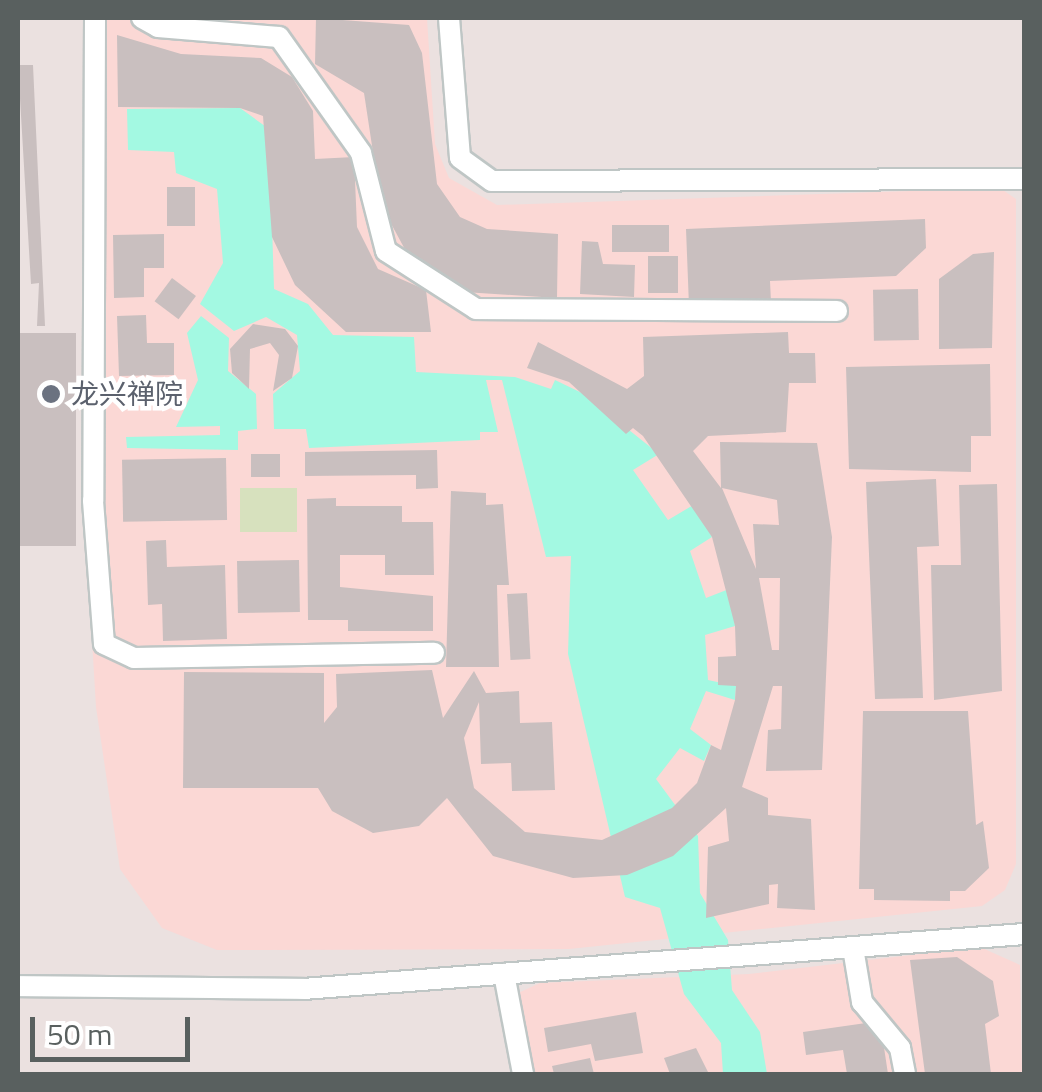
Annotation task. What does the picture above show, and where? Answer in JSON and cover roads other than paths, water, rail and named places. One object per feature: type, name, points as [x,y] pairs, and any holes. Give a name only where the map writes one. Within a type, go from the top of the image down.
[{"type":"street","points":[[96,18],[93,501],[104,644],[134,658],[434,652]]},
{"type":"street","points":[[142,18],[278,37],[362,153],[386,250],[476,309],[837,310]]},
{"type":"street","points":[[449,18],[460,158],[492,181],[528,188],[1024,180]]},
{"type":"street","points":[[18,986],[303,988],[1024,934]]},
{"type":"street","points":[[853,948],[862,1002],[900,1048],[905,1074]]},
{"type":"street","points":[[504,974],[522,1074]]},
{"type":"place","name":"龙兴禅院","points":[[51,394]]}]
